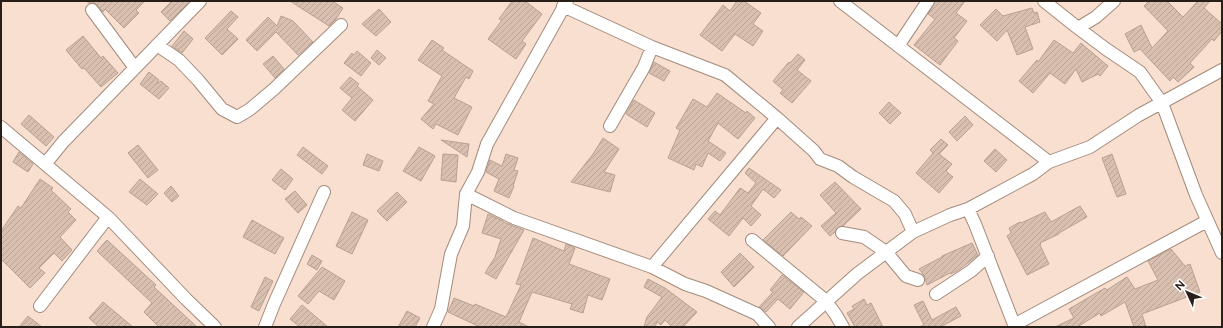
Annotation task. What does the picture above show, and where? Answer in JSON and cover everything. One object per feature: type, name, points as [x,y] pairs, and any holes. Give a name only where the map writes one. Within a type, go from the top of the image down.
[{"type":"street","points":[[46,163],[134,68],[200,1]]},
{"type":"street","points":[[840,1],[1049,162]]},
{"type":"street","points":[[898,46],[928,1]]},
{"type":"street","points":[[1044,1],[1106,49],[1140,72],[1162,103],[1196,195],[1222,253]]},
{"type":"street","points":[[1078,28],[1096,17],[1114,1]]},
{"type":"street","points":[[433,327],[441,309],[451,254],[463,226],[466,194],[478,172],[487,144],[565,4],[652,47],[725,75],[777,118],[814,151],[820,159],[838,166],[853,177],[894,201],[905,214],[913,232]]},
{"type":"street","points":[[92,10],[134,68]]},
{"type":"street","points":[[157,45],[179,60],[222,109],[237,116],[249,110],[274,89],[341,25]]},
{"type":"street","points":[[610,126],[644,67],[652,47]]},
{"type":"street","points":[[798,327],[857,274],[913,232],[950,215],[968,209],[1033,174],[1049,162],[1090,147],[1139,116],[1222,70]]},
{"type":"street","points":[[652,267],[777,118]]},
{"type":"street","points":[[1,127],[46,163],[108,217],[186,299],[215,327]]},
{"type":"street","points":[[265,327],[324,192]]},
{"type":"street","points":[[466,194],[514,218],[652,267],[685,284],[706,291],[757,314],[769,327]]},
{"type":"street","points":[[968,209],[1015,326],[1207,221]]},
{"type":"street","points":[[40,306],[108,217]]},
{"type":"street","points":[[842,233],[864,236],[886,252],[906,276],[918,280]]},
{"type":"street","points":[[752,240],[826,301],[842,327]]},
{"type":"street","points":[[936,294],[971,271],[988,256]]},
{"type":"building","points":[[86,1],[145,1],[136,10],[139,13],[124,28],[105,9],[103,12],[95,3],[89,3]]},
{"type":"building","points":[[172,1],[190,1],[170,21],[161,12]]},
{"type":"building","points":[[290,1],[332,1],[343,8],[336,19],[329,26]]},
{"type":"building","points":[[512,1],[525,1],[542,14],[522,41],[526,44],[516,59],[488,39],[502,20],[499,19]]},
{"type":"building","points":[[737,1],[744,1],[761,13],[753,24],[763,31],[753,46],[735,34],[722,51],[700,35],[723,5],[730,11]]},
{"type":"building","points":[[935,1],[965,1],[956,13],[967,21],[954,38],[958,41],[940,65],[914,45],[935,19],[928,14]]},
{"type":"building","points":[[1149,1],[1167,1],[1183,17],[1198,1],[1210,1],[1204,8],[1222,24],[1222,31],[1214,41],[1212,39],[1190,63],[1194,67],[1178,82],[1173,77],[1170,81],[1140,49],[1134,52],[1125,34],[1141,25],[1152,48],[1168,31],[1144,6]]},
{"type":"building","points":[[1032,8],[1034,13],[1037,12],[1040,22],[1025,27],[1033,49],[1017,55],[1007,30],[997,41],[980,25],[996,9],[1003,16]]},
{"type":"building","points":[[379,9],[391,22],[376,36],[362,24]]},
{"type":"building","points":[[231,11],[238,17],[227,29],[238,39],[222,55],[205,38]]},
{"type":"building","points":[[281,16],[293,21],[313,42],[298,55],[276,32],[257,51],[246,40],[268,17],[277,26]]},
{"type":"building","points":[[184,31],[193,39],[182,53],[172,46]]},
{"type":"building","points":[[83,36],[101,58],[103,56],[118,73],[101,87],[84,68],[82,69],[66,50]]},
{"type":"building","points":[[432,40],[444,48],[442,50],[473,71],[469,79],[466,77],[454,98],[472,107],[458,135],[436,124],[433,129],[421,119],[434,104],[428,101],[442,76],[418,60]]},
{"type":"building","points":[[1054,40],[1073,53],[1081,43],[1108,66],[1100,76],[1098,74],[1082,82],[1076,69],[1065,84],[1050,73],[1033,93],[1019,81],[1037,60],[1038,62]]},
{"type":"building","points":[[377,50],[386,58],[379,65],[371,58]]},
{"type":"building","points":[[357,51],[371,63],[361,76],[344,63],[352,53],[354,55]]},
{"type":"building","points":[[798,54],[805,60],[797,70],[811,81],[792,103],[780,93],[783,90],[773,81]]},
{"type":"building","points":[[273,56],[284,69],[275,78],[263,64]]},
{"type":"building","points":[[654,62],[670,71],[664,81],[649,73]]},
{"type":"building","points":[[149,72],[159,80],[156,84],[161,81],[169,88],[159,99],[140,84]]},
{"type":"building","points":[[350,77],[359,84],[357,86],[373,100],[355,121],[342,110],[352,98],[340,88]]},
{"type":"building","points":[[717,93],[746,113],[747,111],[755,118],[738,139],[718,123],[708,141],[726,153],[720,161],[708,153],[702,167],[696,164],[694,170],[668,158],[680,130],[676,128],[693,99],[707,107]]},
{"type":"building","points":[[634,100],[655,113],[647,127],[626,114]]},
{"type":"building","points":[[889,102],[901,113],[890,124],[879,113]]},
{"type":"building","points":[[29,115],[54,137],[46,146],[21,124]]},
{"type":"building","points":[[965,116],[973,125],[957,141],[949,132]]},
{"type":"building","points":[[603,138],[619,149],[604,172],[615,175],[610,192],[571,182],[593,154]]},
{"type":"building","points":[[941,139],[948,145],[939,154],[952,164],[946,171],[953,177],[939,193],[916,173],[933,153],[930,150]]},
{"type":"building","points":[[441,140],[469,144],[467,157]]},
{"type":"building","points":[[138,145],[158,170],[148,178],[128,153]]},
{"type":"building","points":[[303,147],[328,166],[322,174],[297,155]]},
{"type":"building","points":[[419,147],[435,156],[421,181],[403,171]]},
{"type":"building","points":[[995,149],[1007,160],[996,172],[984,161]]},
{"type":"building","points":[[19,152],[33,164],[28,172],[13,162]]},
{"type":"building","points":[[367,154],[383,161],[379,171],[363,165]]},
{"type":"building","points":[[443,154],[458,155],[456,182],[441,180]]},
{"type":"building","points":[[506,154],[518,158],[514,170],[518,171],[509,198],[494,191],[499,179],[486,172],[490,160],[502,166]]},
{"type":"building","points":[[1112,154],[1126,194],[1117,197],[1102,158]]},
{"type":"building","points":[[749,168],[781,190],[774,198],[763,189],[751,206],[761,215],[751,226],[743,218],[729,236],[708,219],[715,211],[720,215],[740,188],[748,193],[756,183],[745,173]]},
{"type":"building","points":[[281,169],[293,179],[285,190],[272,180]]},
{"type":"building","points":[[40,179],[53,188],[51,190],[71,209],[68,212],[76,220],[60,237],[72,250],[62,261],[54,253],[39,268],[45,273],[30,288],[1,259],[1,231],[18,206],[21,208]]},
{"type":"building","points":[[140,179],[158,194],[147,205],[129,192]]},
{"type":"building","points":[[835,182],[861,209],[843,226],[837,228],[830,236],[821,226],[836,213],[820,195]]},
{"type":"building","points":[[171,186],[179,196],[172,202],[164,193]]},
{"type":"building","points":[[295,191],[307,205],[298,213],[285,199]]},
{"type":"building","points":[[397,192],[407,202],[387,221],[377,211]]},
{"type":"building","points":[[1080,206],[1087,217],[1059,234],[1040,243],[1049,264],[1027,275],[1007,236],[1011,233],[1009,228],[1045,212],[1051,222]]},
{"type":"building","points":[[352,212],[368,220],[352,254],[336,246]]},
{"type":"building","points":[[791,212],[799,219],[801,217],[812,226],[783,256],[763,240]]},
{"type":"building","points":[[488,214],[503,222],[524,230],[496,279],[485,273],[495,257],[501,239],[482,233]]},
{"type":"building","points":[[252,220],[284,238],[275,254],[243,237]]},
{"type":"building","points":[[533,238],[564,251],[566,244],[575,248],[569,264],[610,279],[602,300],[588,295],[583,313],[570,309],[572,304],[532,292],[519,322],[529,327],[480,327],[448,312],[454,298],[474,306],[475,304],[506,317],[521,285],[516,284]]},
{"type":"building","points":[[107,240],[156,285],[154,287],[197,327],[159,327],[144,312],[152,303],[97,251]]},
{"type":"building","points":[[972,243],[978,255],[957,271],[927,285],[924,275],[919,269],[942,256]]},
{"type":"building","points":[[1171,249],[1185,266],[1190,264],[1200,292],[1142,314],[1146,327],[1134,327],[1125,302],[1101,316],[1100,313],[1077,327],[1055,327],[1074,318],[1069,309],[1105,288],[1107,290],[1127,277],[1135,289],[1158,280],[1148,261]]},
{"type":"building","points":[[740,253],[754,267],[734,287],[721,272]]},
{"type":"building","points":[[312,255],[322,261],[317,270],[307,264]]},
{"type":"building","points":[[322,267],[345,281],[334,300],[319,291],[308,304],[298,296]]},
{"type":"building","points":[[782,275],[804,292],[790,309],[778,299],[766,312],[759,307],[773,292],[770,290]]},
{"type":"building","points":[[265,277],[273,281],[259,311],[251,307]]},
{"type":"building","points":[[648,279],[665,288],[697,312],[683,327],[672,327],[665,320],[661,325],[657,322],[655,327],[644,327],[647,317],[662,297],[644,287]]},
{"type":"building","points":[[864,299],[867,305],[871,303],[883,327],[855,327],[847,313],[854,309],[852,306]]},
{"type":"building","points":[[923,301],[932,320],[956,307],[961,316],[940,327],[919,327],[924,325],[914,305]]},
{"type":"building","points":[[103,302],[133,327],[99,327],[89,318]]},
{"type":"building","points":[[302,305],[328,327],[300,327],[290,319]]},
{"type":"building","points":[[407,311],[420,318],[415,327],[398,327]]},
{"type":"building","points":[[28,316],[42,327],[19,327]]}]
